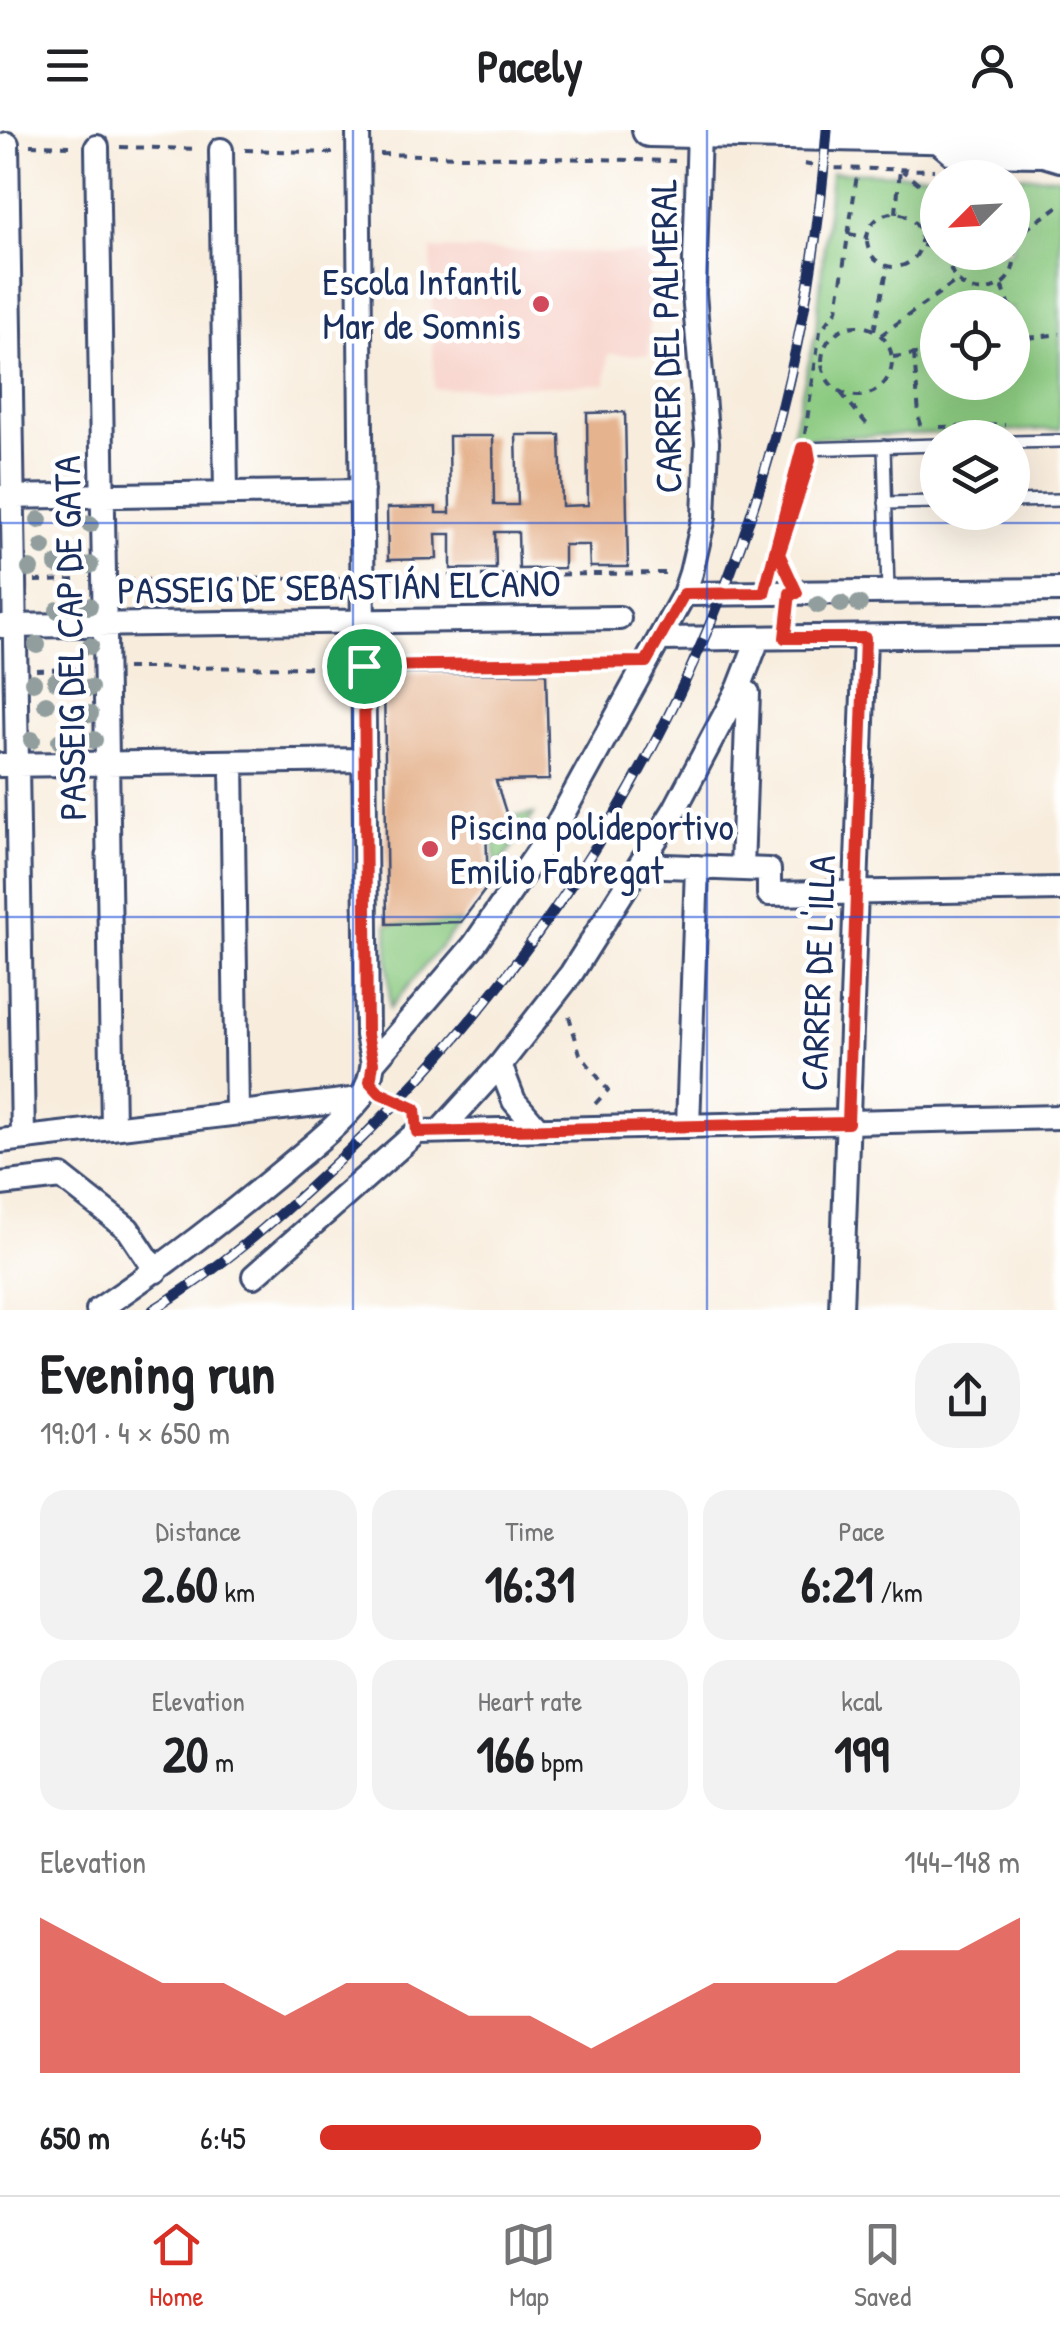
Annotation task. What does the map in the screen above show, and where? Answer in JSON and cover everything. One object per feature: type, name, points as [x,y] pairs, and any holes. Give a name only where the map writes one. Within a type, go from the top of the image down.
[{"type":"street","points":[[12,1139],[237,1113],[368,1081],[358,130]]},
{"type":"street","points":[[649,130],[699,146],[1032,134],[1060,140]]},
{"type":"street","points":[[934,138],[954,154],[1042,155],[1060,160]]},
{"type":"street","name":"PASSEIG DEL CAP DE GATA","points":[[7,144],[8,626],[16,670],[9,765],[12,1139]]},
{"type":"street","name":"CARRER DEL PALMERAL","points":[[98,1310],[156,1271],[307,1150],[368,1081],[474,945],[558,823],[684,594],[704,516],[707,442],[694,294],[699,146]]},
{"type":"street","name":"PASSEIG DEL CAP DE GATA","points":[[97,147],[113,1127]]},
{"type":"street","points":[[221,150],[226,493]]},
{"type":"street","points":[[6,496],[362,492]]},
{"type":"street","points":[[684,594],[1060,590]]},
{"type":"street","points":[[785,638],[790,593]]},
{"type":"street","name":"PASSEIG DE SEBASTIÁN ELCANO","points":[[8,626],[619,618]]},
{"type":"street","points":[[660,639],[1060,634]]},
{"type":"street","points":[[254,1276],[428,1132],[500,1065],[571,974],[674,809],[738,688],[758,638]]},
{"type":"street","name":"CARRER DE L'ILLA","points":[[841,1310],[865,638]]},
{"type":"street","points":[[742,868],[748,693]]},
{"type":"street","points":[[9,765],[364,760]]},
{"type":"street","points":[[232,762],[237,1113]]},
{"type":"street","points":[[640,865],[770,870],[769,894],[1060,889]]},
{"type":"street","points":[[688,1126],[696,867]]},
{"type":"street","points":[[500,1065],[514,1101],[538,1129]]},
{"type":"street","points":[[428,1132],[1060,1117]]},
{"type":"street","points":[[0,1184],[62,1177],[128,1228],[156,1271]]},
{"type":"lane","points":[[1030,442],[1060,441]]},
{"type":"lane","points":[[764,593],[802,448],[920,445]]},
{"type":"lane","points":[[884,446],[888,592]]},
{"type":"lane","points":[[1030,501],[1060,500]]},
{"type":"lane","points":[[885,503],[920,502]]},
{"type":"path","points":[[794,161],[824,168],[858,168],[838,310],[820,330],[805,434],[808,448]]},
{"type":"path","points":[[896,213],[900,169],[920,184]]},
{"type":"path","points":[[1030,229],[1060,205]]},
{"type":"path","points":[[896,213],[915,224],[920,245],[909,263],[888,267],[876,261],[868,250],[866,236],[882,215],[896,213]]},
{"type":"path","points":[[849,234],[866,236]]},
{"type":"path","points":[[874,330],[888,267]]},
{"type":"path","points":[[950,270],[970,290],[986,292],[1002,286],[1013,270]]},
{"type":"path","points":[[881,335],[956,280]]},
{"type":"path","points":[[1002,286],[1004,290]]},
{"type":"path","points":[[842,393],[860,397],[877,390],[890,376],[892,357],[881,335],[874,330],[860,325],[834,333],[821,358],[830,384],[870,428]]},
{"type":"path","points":[[1030,337],[1060,334]]},
{"type":"path","points":[[892,357],[920,353]]},
{"type":"path","points":[[914,354],[920,427]]},
{"type":"path","name":"PASSEIG DE SEBASTIÁN ELCANO","points":[[16,670],[646,662]]},
{"type":"path","points":[[551,1000],[569,1014],[580,1054],[608,1090],[590,1108],[591,1128]]},
{"type":"path","points":[[368,1081],[380,1093],[415,1109],[428,1132]]},
{"type":"shaded area","name":"Escola Infantil Mar de Somnis","points":[[431,249],[650,254],[649,355],[608,354],[606,384],[434,389]]},
{"type":"green space","points":[[831,172],[920,174],[920,270],[1030,270],[1030,176],[1060,177],[1060,429],[1030,430],[1030,420],[920,420],[920,434],[791,439],[816,331]]},
{"type":"green space","points":[[534,814],[496,871],[494,837],[508,839],[507,817]]},
{"type":"green space","points":[[461,922],[390,1008],[387,924]]},
{"type":"building","points":[[625,412],[628,567],[590,567],[589,545],[564,545],[564,568],[519,569],[518,532],[495,532],[496,569],[451,569],[451,534],[436,534],[437,559],[388,560],[387,508],[436,507],[436,513],[450,513],[449,436],[493,436],[494,505],[518,505],[516,435],[560,435],[562,506],[588,505],[587,413]]},
{"type":"building","points":[[546,673],[549,780],[496,781],[513,835],[486,827],[488,886],[461,922],[387,924],[384,674]]},
{"type":"railway","points":[[153,1310],[210,1272],[289,1207],[363,1137],[460,1032],[547,920],[623,801],[687,676],[740,546],[781,411],[810,272],[827,130]]},
{"type":"place","name":"Escola Infantil Mar de Somnis","points":[[541,304]]},
{"type":"place","name":"Piscina polideportivo Emilio Fabregat","points":[[430,849]]},
{"type":"route","points":[[802,448],[808,448],[810,460],[779,554],[797,593],[790,593],[785,638],[865,638],[848,1123],[417,1132],[415,1109],[380,1093],[370,1082],[373,1063],[367,1035],[364,666],[646,662],[684,594],[764,593],[802,448]]}]
